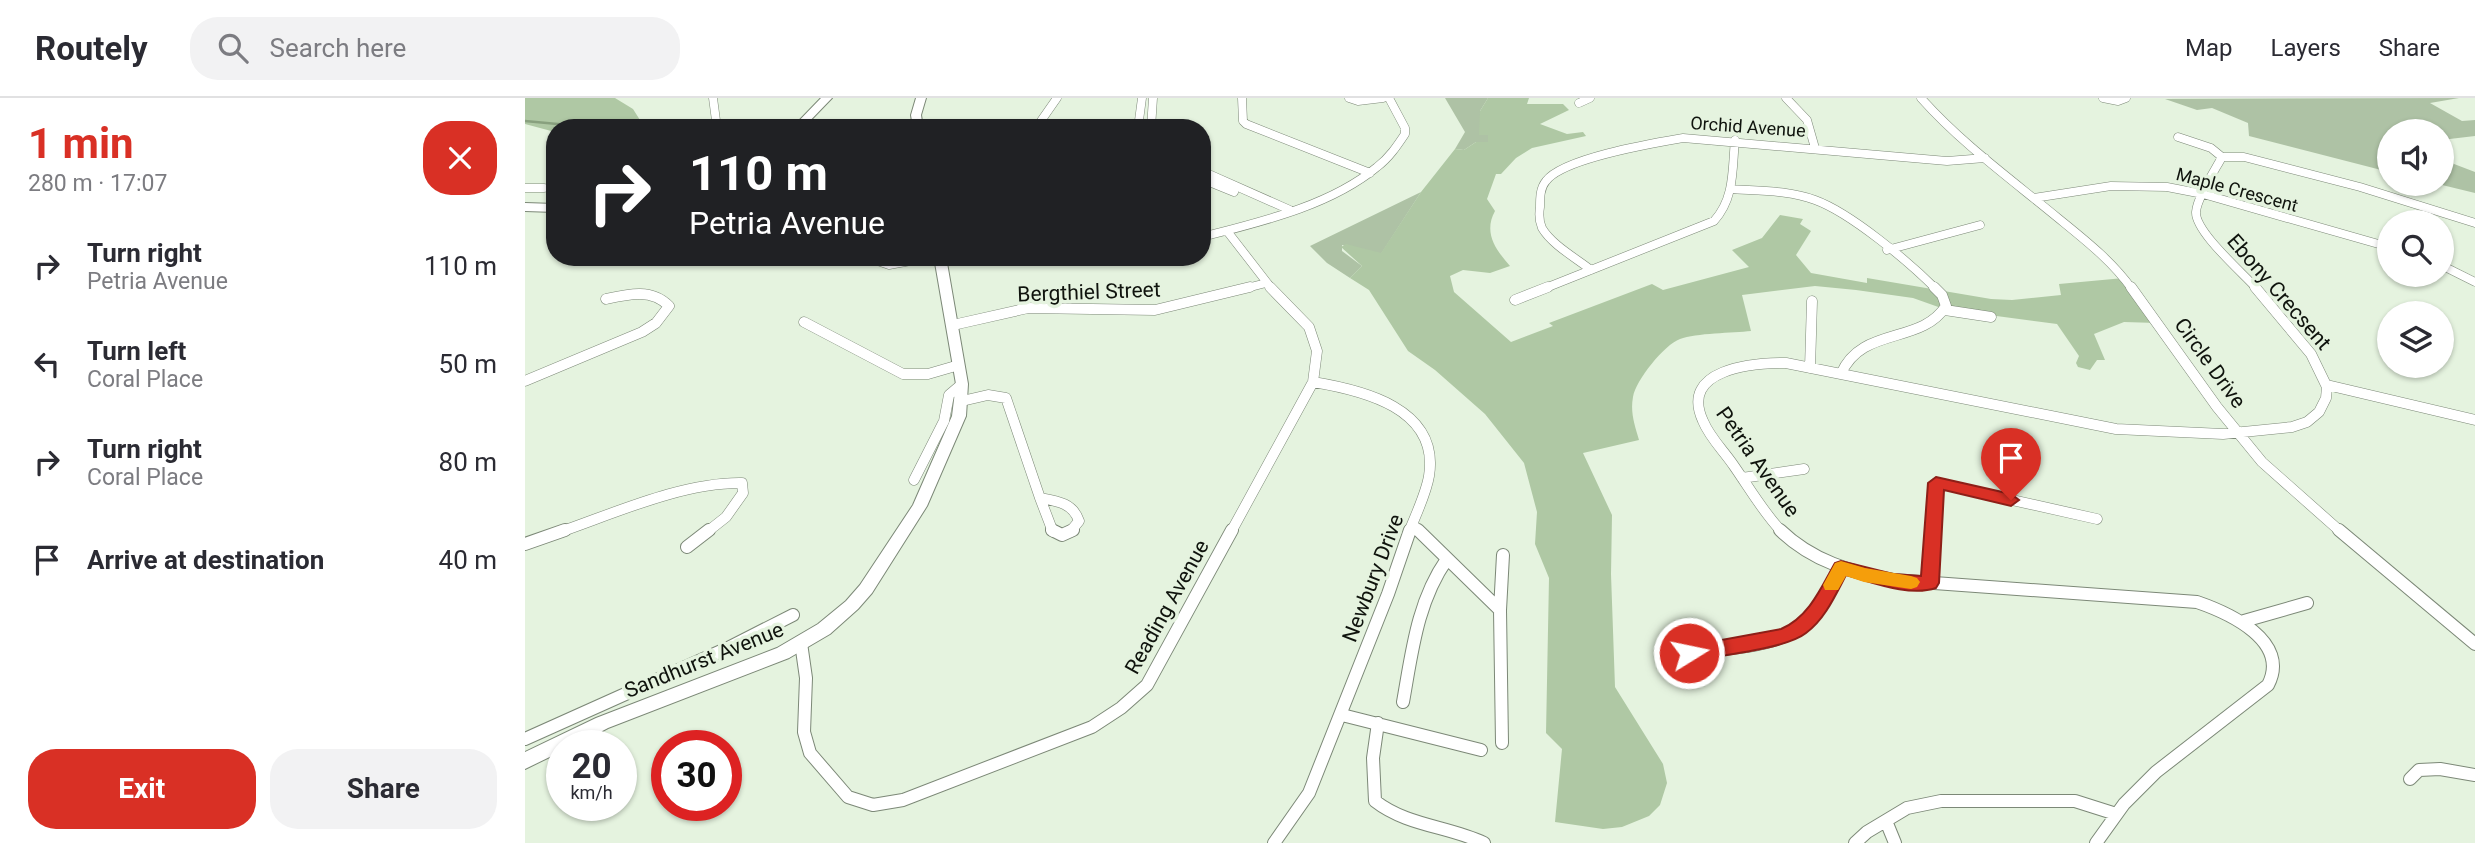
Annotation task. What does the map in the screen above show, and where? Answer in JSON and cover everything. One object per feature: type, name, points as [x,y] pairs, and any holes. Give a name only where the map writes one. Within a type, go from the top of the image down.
[{"type":"main road","points":[[806,119],[827,98]]},
{"type":"main road","points":[[525,206],[546,207]]},
{"type":"street","points":[[713,98],[716,119]]},
{"type":"street","points":[[917,119],[921,98]]},
{"type":"street","points":[[1042,119],[1057,98]]},
{"type":"street","points":[[1139,119],[1142,98]]},
{"type":"street","points":[[1152,119],[1153,98]]},
{"type":"street","points":[[1242,98],[1243,121],[1246,124],[1370,173]]},
{"type":"street","points":[[1349,98],[1358,101],[1383,98]]},
{"type":"street","points":[[1211,235],[1290,210],[1370,173],[1385,160],[1405,134],[1389,98]]},
{"type":"street","points":[[1579,103],[1590,98]]},
{"type":"street","points":[[1786,98],[1811,125],[1815,148]]},
{"type":"street","name":"Circle Drive","points":[[1921,98],[1945,125],[2120,272],[2262,462],[2475,644]]},
{"type":"street","points":[[2103,98],[2118,101],[2126,98]]},
{"type":"street","name":"Maple Crescent","points":[[2178,137],[2211,148],[2222,157],[2251,159],[2424,205],[2475,223]]},
{"type":"street","name":"Orchid Avenue","points":[[1591,270],[1553,240],[1542,227],[1539,215],[1541,191],[1550,176],[1586,160],[1662,140],[1697,138],[1947,161],[1985,158]]},
{"type":"street","points":[[1515,300],[1714,221],[1725,208],[1730,189],[1735,140]]},
{"type":"street","name":"Ebony Crecsent","points":[[2222,157],[2196,209],[2200,225],[2305,346],[2323,372],[2327,385],[2324,406],[2310,421],[2278,430],[2237,432]]},
{"type":"street","points":[[1211,175],[1290,210]]},
{"type":"street","points":[[1211,183],[1240,195],[1280,206]]},
{"type":"street","name":"Maple Crescent","points":[[2034,198],[2133,184],[2203,194],[2377,244]]},
{"type":"street","points":[[525,188],[544,188]]},
{"type":"street","points":[[1730,189],[1797,195],[1824,204],[1937,289],[1944,300],[1945,310]]},
{"type":"street","points":[[1887,250],[1980,225]]},
{"type":"street","name":"Reading Avenue","points":[[801,643],[806,678],[803,707],[806,742],[810,753],[848,797],[873,805],[903,800],[1092,727],[1116,713],[1147,685],[1313,382],[1317,351],[1309,327],[1266,283],[1227,231]]},
{"type":"street","name":"Sandhurst Avenue","points":[[525,761],[602,723],[746,668],[801,643],[852,605],[878,574],[920,506],[959,416],[962,384],[942,266]]},
{"type":"street","points":[[2454,272],[2475,282]]},
{"type":"street","name":"Bergthiel Street","points":[[953,325],[1028,307],[1155,310],[1266,283]]},
{"type":"street","points":[[525,381],[642,332],[656,323],[669,306],[657,296],[645,294],[606,299]]},
{"type":"street","points":[[1810,368],[1812,301]]},
{"type":"street","points":[[1841,374],[1846,361],[1857,350],[1931,321],[1945,310],[1991,317]]},
{"type":"street","points":[[804,322],[903,374],[928,373],[959,365]]},
{"type":"street","name":"Petria Avenue","points":[[2096,843],[2136,791],[2226,716],[2264,689],[2270,681],[2273,670],[2266,646],[2244,621],[2197,602],[1893,580],[1841,568],[1797,545],[1768,515],[1700,418],[1699,395],[1717,374],[1740,366],[1768,362],[2118,429],[2237,432]]},
{"type":"street","name":"Newbury Drive","points":[[1274,843],[1309,793],[1342,715],[1427,488],[1430,461],[1420,431],[1398,408],[1373,394],[1313,382]]},
{"type":"street","points":[[914,480],[944,421],[949,395],[962,384]]},
{"type":"street","points":[[2327,385],[2475,420]]},
{"type":"street","points":[[962,401],[988,395],[1006,398],[1040,498]]},
{"type":"street","points":[[1742,478],[1804,469]]},
{"type":"street","points":[[525,544],[687,491],[727,482],[742,483],[743,493],[734,507],[687,547]]},
{"type":"street","points":[[1930,583],[1936,483],[2097,519]]},
{"type":"street","points":[[1413,525],[1500,610]]},
{"type":"street","points":[[1502,743],[1500,610],[1503,555]]},
{"type":"street","points":[[1403,702],[1422,607],[1434,576],[1447,559]]},
{"type":"street","points":[[1689,653],[1783,636],[1798,629],[1818,609],[1841,568]]},
{"type":"street","points":[[2244,621],[2307,603]]},
{"type":"street","points":[[525,739],[728,648],[793,615]]},
{"type":"street","points":[[1342,715],[1481,750]]},
{"type":"street","points":[[1378,723],[1373,758],[1375,801],[1382,808],[1399,815],[1484,843]]},
{"type":"street","points":[[2410,779],[2419,770],[2440,769],[2475,775]]},
{"type":"street","points":[[1855,843],[1907,808],[1941,801],[2075,800],[2116,814]]},
{"type":"street","points":[[1885,821],[1895,843]]},
{"type":"green space","points":[[525,98],[615,98],[633,109],[639,119],[546,119],[546,130],[525,124]]},
{"type":"green space","points":[[1445,98],[1488,98],[1480,111],[1480,135],[1488,135],[1488,142],[1476,142],[1464,150],[1455,149],[1465,132]]},
{"type":"green space","points":[[1488,98],[1529,98],[1527,104],[1563,104],[1569,110],[1540,124],[1567,134],[1583,132],[1586,136],[1532,148],[1516,158],[1501,174],[1496,174],[1487,199],[1495,211],[1490,227],[1491,234],[1500,254],[1510,266],[1490,273],[1463,270],[1450,276],[1454,292],[1511,342],[1553,326],[1549,323],[1652,284],[1663,290],[1749,267],[1732,250],[1762,238],[1780,215],[1803,219],[1800,224],[1811,231],[1796,255],[1811,273],[1867,283],[1867,278],[1991,299],[2012,300],[2061,295],[2059,284],[2124,278],[2157,323],[2124,322],[2094,334],[2105,360],[2097,360],[2090,370],[2078,367],[2076,363],[2079,356],[2057,324],[1944,309],[1913,298],[1815,286],[1742,295],[1751,331],[1687,337],[1666,348],[1635,390],[1632,403],[1639,440],[1583,453],[1612,515],[1615,687],[1663,764],[1667,783],[1660,805],[1649,816],[1622,827],[1603,829],[1555,822],[1562,749],[1546,733],[1549,578],[1535,544],[1537,512],[1524,463],[1485,414],[1435,370],[1408,351],[1369,290],[1350,278],[1362,266],[1341,247],[1346,244],[1381,253],[1421,192],[1455,149],[1464,150],[1476,142],[1488,142],[1488,135],[1479,135],[1480,111]]},
{"type":"green space","points":[[2459,98],[2430,103],[2462,121],[2475,120],[2475,136],[2454,138],[2454,119],[2377,119],[2377,169],[2249,136],[2248,123],[2212,108],[2197,110],[2165,99]]},
{"type":"green space","points":[[2454,164],[2475,172],[2475,193],[2454,188]]},
{"type":"green space","points":[[1421,192],[1381,254],[1342,245],[1342,251],[1362,266],[1350,278],[1327,263],[1310,246]]},
{"type":"waterway","points":[[525,121],[546,123]]},
{"type":"slow traffic","points":[[1832,585],[1841,568],[1864,575],[1911,582]]},
{"type":"route","points":[[1689,653],[1783,636],[1798,629],[1809,621],[1818,609],[1841,568],[1893,580],[1930,583],[1936,483],[2011,500]]}]
